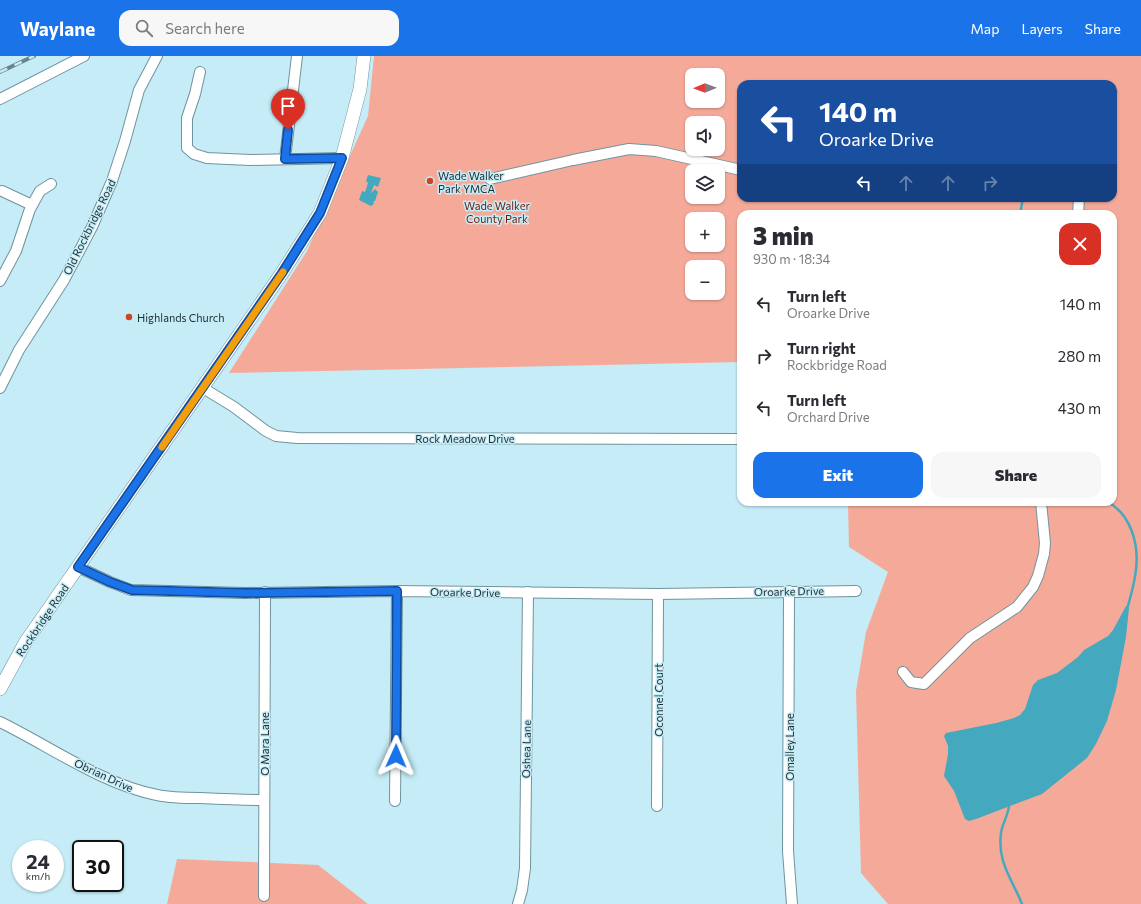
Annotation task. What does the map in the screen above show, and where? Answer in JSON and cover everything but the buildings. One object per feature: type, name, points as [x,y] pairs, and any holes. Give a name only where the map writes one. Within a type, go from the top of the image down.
[{"type":"main road","name":"Rockbridge Road","points":[[0,689],[26,643],[282,273],[320,213],[342,158],[360,89],[364,56]]},
{"type":"street","points":[[0,99],[84,56]]},
{"type":"street","name":"Old Rockbridge Road","points":[[0,388],[19,350],[64,280],[92,227],[112,181],[139,90],[157,56]]},
{"type":"street","points":[[285,159],[297,56]]},
{"type":"street","points":[[200,72],[187,118],[187,148],[194,154],[207,158],[250,160],[342,158]]},
{"type":"street","points":[[490,179],[629,149],[656,151],[737,169]]},
{"type":"street","points":[[0,281],[16,251],[32,205],[40,191],[51,184]]},
{"type":"street","points":[[2,191],[32,205]]},
{"type":"street","name":"Rock Meadow Drive","points":[[203,388],[234,407],[266,431],[276,436],[297,438],[737,439]]},
{"type":"street","points":[[903,672],[911,682],[924,684],[970,638],[1017,607],[1026,596],[1038,576],[1044,554],[1041,506]]},
{"type":"street","name":"Oroarke Drive","points":[[78,567],[110,582],[132,590],[658,594],[856,591]]},
{"type":"street","points":[[395,801],[397,591]]},
{"type":"street","name":"Omalley Lane","points":[[789,591],[788,851],[792,904]]},
{"type":"street","name":"O Mara Lane","points":[[264,896],[265,592]]},
{"type":"street","name":"Oshea Lane","points":[[518,904],[522,890],[525,868],[528,592]]},
{"type":"street","name":"Oconnel Court","points":[[657,806],[658,594]]},
{"type":"street","name":"Obrian Drive","points":[[0,722],[84,766],[135,790],[158,796],[176,798],[264,800]]},
{"type":"green space","name":"Wade Walker County Park","points":[[374,56],[1141,56],[1141,904],[888,904],[861,873],[856,691],[866,632],[888,572],[849,547],[848,506],[1117,506],[1117,210],[737,210],[737,362],[229,373],[307,251],[368,116]]},
{"type":"green space","points":[[177,859],[318,865],[368,904],[167,904]]},
{"type":"water","points":[[368,175],[381,178],[378,187],[374,185],[371,193],[375,189],[378,192],[375,201],[373,202],[374,204],[371,206],[359,200],[362,191],[365,192],[368,183],[366,181]]},
{"type":"water","points":[[1126,606],[1129,608],[1126,637],[1116,690],[1107,721],[1096,744],[1087,758],[1042,794],[976,819],[969,821],[965,819],[954,791],[944,776],[948,754],[948,746],[944,736],[946,733],[996,723],[1020,715],[1025,709],[1033,685],[1038,680],[1057,673],[1078,657],[1084,650],[1108,636],[1113,630]]},
{"type":"waterway","points":[[1021,210],[1022,202]]},
{"type":"waterway","points":[[1113,506],[1128,522],[1135,540],[1137,559],[1136,569],[1128,606]]},
{"type":"waterway","points":[[1009,806],[1001,833],[1001,853],[1006,870],[1022,904]]},
{"type":"railway","points":[[0,72],[34,56]]},
{"type":"slow traffic","points":[[162,447],[240,332],[283,272]]},
{"type":"place","name":"Wade Walker Park YMCA","points":[[430,181]]},
{"type":"place","name":"Highlands Church","points":[[129,317]]},
{"type":"route","points":[[288,130],[285,159],[342,158],[320,213],[282,273],[78,567],[110,582],[132,590],[246,593],[397,591],[396,756]]}]
